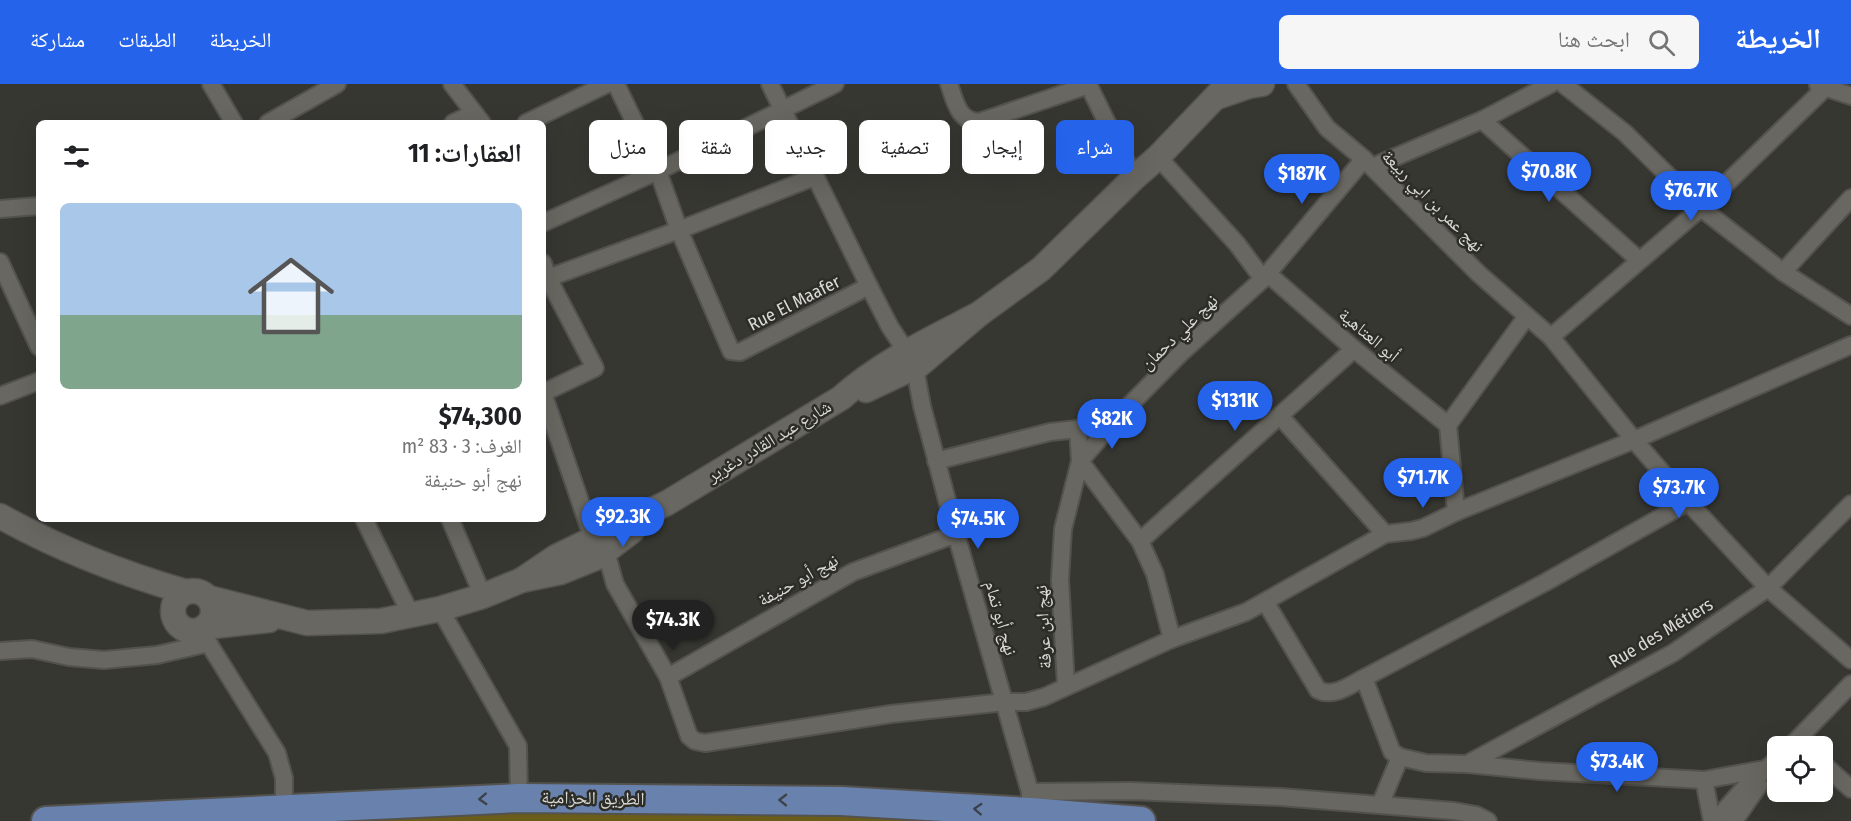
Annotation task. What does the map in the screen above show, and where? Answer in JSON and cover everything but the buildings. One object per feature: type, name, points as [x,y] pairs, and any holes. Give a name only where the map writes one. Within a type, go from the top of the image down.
[{"type":"highway","name":"الطريق الحزامية","points":[[46,821],[519,798],[1030,802],[1141,821]]},
{"type":"main road","name":"شارع عبد القادر دغرير","points":[[180,598],[199,591],[209,598],[308,623],[381,621],[440,609],[483,596],[522,580],[561,572],[594,548],[841,398],[859,393],[979,314],[1041,269],[1223,91],[1262,84]]},
{"type":"main road","points":[[0,516],[81,556],[133,575],[180,598]]},
{"type":"main road","points":[[0,532],[78,570],[138,593],[180,598]]},
{"type":"main road","points":[[180,598],[174,618],[182,628],[205,633],[213,616],[209,598]]},
{"type":"main road","name":"شارع عبد القادر دغرير","points":[[205,633],[284,618]]},
{"type":"street","points":[[211,84],[232,120]]},
{"type":"street","points":[[284,119],[337,84]]},
{"type":"street","points":[[452,84],[478,118]]},
{"type":"street","name":"نهج أبو تمام","points":[[770,84],[890,327],[922,406],[956,534],[1005,702],[1030,802]]},
{"type":"street","points":[[667,167],[835,84]]},
{"type":"street","points":[[949,84],[959,112],[972,122],[979,122],[1088,84],[1134,178]]},
{"type":"street","name":"نهج عمر بن ابي ربيعة","points":[[1296,84],[1327,128],[1368,164],[1479,274],[1551,337],[1634,440],[1768,588],[1851,660]]},
{"type":"street","name":"نهج علي دحمان","points":[[936,461],[1050,432],[1078,429],[1119,416],[1182,352],[1265,276],[1368,164],[1482,120],[1551,84]]},
{"type":"street","points":[[1563,84],[1625,133],[1701,208],[1783,272],[1851,316]]},
{"type":"street","points":[[533,120],[617,85],[634,120]]},
{"type":"street","points":[[1551,337],[1701,208],[1833,88]]},
{"type":"street","points":[[1482,120],[1639,260]]},
{"type":"street","name":"أبو العتاهية","points":[[1158,157],[1265,276],[1448,425]]},
{"type":"street","points":[[546,222],[651,174]]},
{"type":"street","points":[[659,174],[679,230]]},
{"type":"street","points":[[546,392],[595,368],[546,270],[679,230],[814,177]]},
{"type":"street","points":[[1783,272],[1851,198]]},
{"type":"street","points":[[0,209],[36,206]]},
{"type":"street","name":"Rue El Maafer","points":[[679,230],[728,348],[736,353],[869,286]]},
{"type":"street","points":[[0,262],[36,340]]},
{"type":"street","points":[[1456,512],[1448,425],[1527,316]]},
{"type":"street","points":[[546,402],[594,548],[668,677],[689,736],[695,741],[705,743],[891,714],[1005,702],[1026,702],[1044,697],[1173,639],[1266,603],[1385,534],[1423,528],[1456,512],[1634,440],[1851,345]]},
{"type":"street","points":[[1140,541],[1354,349]]},
{"type":"street","points":[[0,396],[36,382]]},
{"type":"street","points":[[1080,461],[1119,416]]},
{"type":"street","points":[[1280,416],[1385,534]]},
{"type":"street","points":[[1078,429],[1080,461],[1140,541],[1155,574],[1173,639]]},
{"type":"street","name":"نهج ابن عرفة","points":[[1066,686],[1060,579],[1063,529],[1080,461]]},
{"type":"street","points":[[1266,603],[1318,690],[1325,694],[1332,694],[1544,583],[1688,502]]},
{"type":"street","name":"Rue des Métiers","points":[[1467,764],[1673,653],[1768,588],[1851,504]]},
{"type":"street","points":[[364,522],[411,615]]},
{"type":"street","points":[[451,522],[483,596]]},
{"type":"street","name":"نهج أبو حنيفة","points":[[668,677],[853,572],[956,534]]},
{"type":"street","points":[[440,609],[518,746],[519,798]]},
{"type":"street","points":[[0,651],[32,649],[69,657],[104,660],[157,655],[205,633],[277,753],[284,778],[284,809]]},
{"type":"street","points":[[1364,678],[1392,752],[1400,758],[1426,763],[1704,780],[1767,764]]},
{"type":"street","points":[[1805,736],[1851,684]]},
{"type":"street","points":[[1380,805],[1400,758]]},
{"type":"street","points":[[1714,821],[1747,785],[1767,768]]},
{"type":"street","points":[[1734,821],[1767,772]]},
{"type":"street","points":[[1833,773],[1851,789]]},
{"type":"street","points":[[1704,780],[1714,821]]},
{"type":"street","points":[[1030,802],[1131,791],[1280,797],[1455,811],[1476,815],[1488,821]]},
{"type":"shaded area","points":[[473,812],[838,812],[999,821],[195,821]]}]
